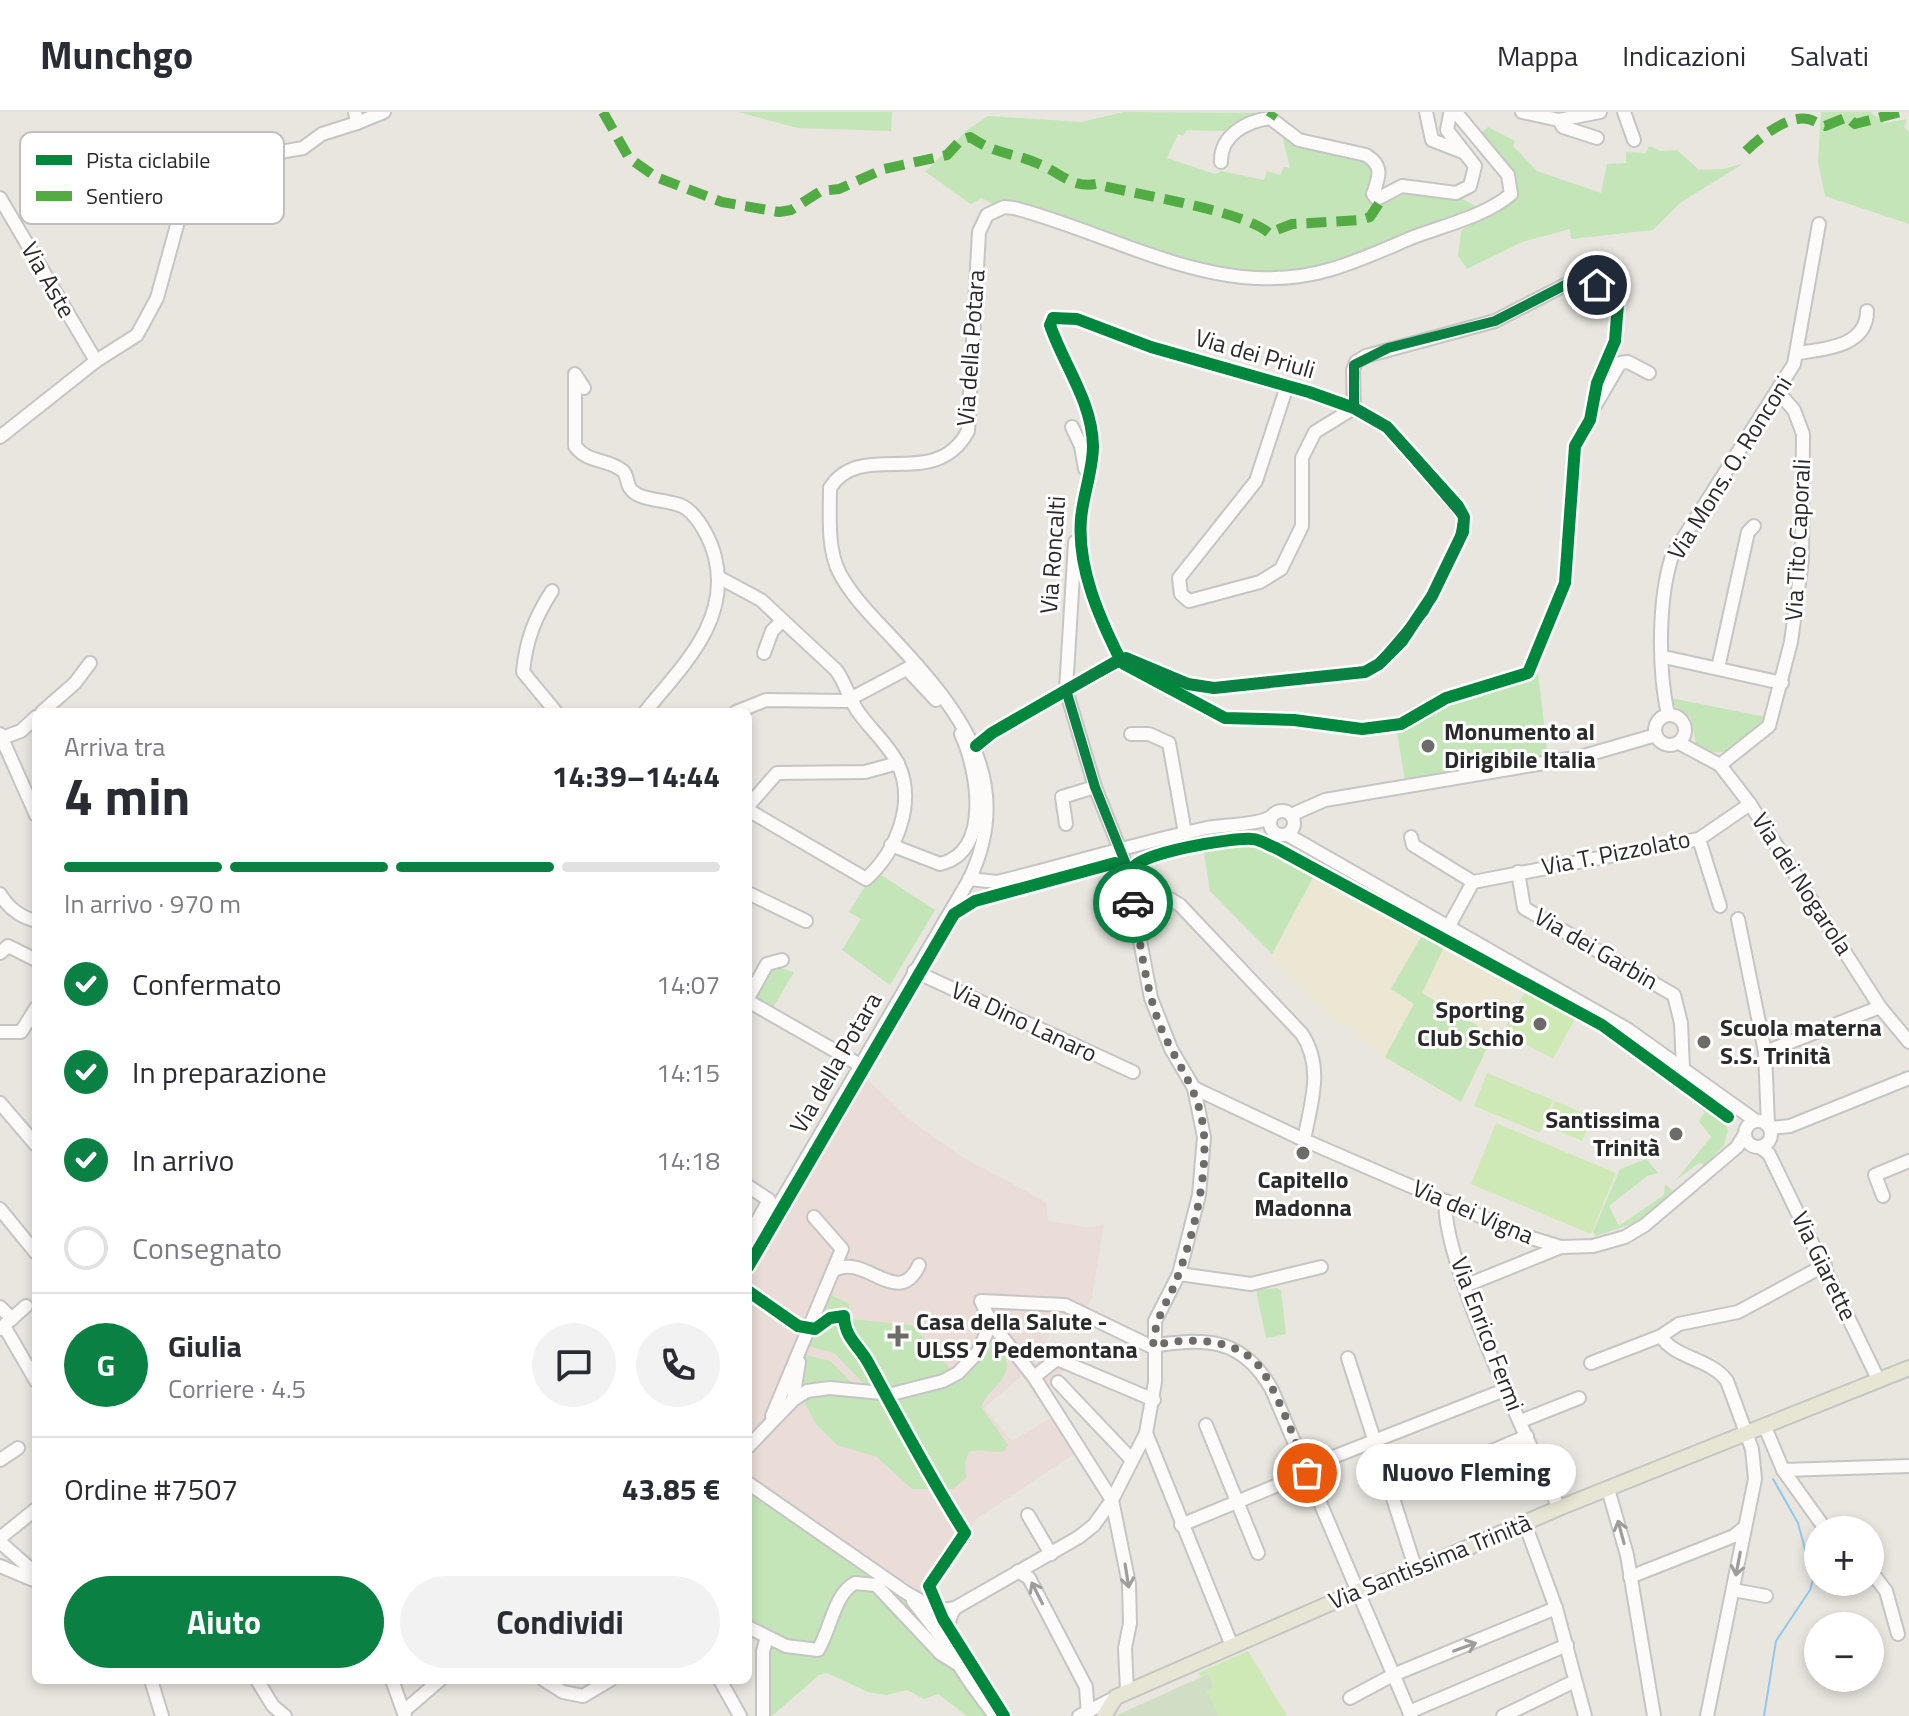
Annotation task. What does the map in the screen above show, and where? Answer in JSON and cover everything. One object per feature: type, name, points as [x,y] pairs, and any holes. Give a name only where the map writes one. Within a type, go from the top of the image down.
[{"type":"main road","name":"Via Santissima Trinità","points":[[1122,1694],[1356,1592],[1909,1368]]},
{"type":"main road","points":[[1104,1716],[1122,1694]]},
{"type":"street","points":[[284,151],[303,148],[322,134],[356,117],[384,112]]},
{"type":"street","points":[[1426,112],[1432,140],[1465,153]]},
{"type":"street","points":[[1522,112],[1559,120],[1600,112]]},
{"type":"street","points":[[1624,112],[1634,140]]},
{"type":"street","points":[[1221,162],[1226,143],[1235,132],[1270,118],[1299,140],[1366,155],[1374,160],[1379,177],[1373,194],[1379,199],[1398,186],[1445,192],[1464,190],[1472,183],[1475,166],[1447,130],[1450,114],[1458,114]]},
{"type":"street","name":"Via della Potara","points":[[752,1251],[914,971],[971,881],[988,819],[984,772],[976,746],[855,596],[838,570],[830,528],[830,488],[845,471],[872,465],[930,463],[953,454],[962,442],[971,414],[979,232],[987,215],[1004,207],[1021,210],[1162,259],[1225,276],[1270,277],[1332,270],[1473,214],[1511,194],[1508,175],[1458,114]]},
{"type":"street","points":[[1559,120],[1563,127],[1597,138]]},
{"type":"street","name":"Via Aste","points":[[0,198],[96,361]]},
{"type":"street","points":[[0,437],[96,361],[137,335],[147,322],[177,224]]},
{"type":"street","name":"Via Mons. O. Ronconi","points":[[1668,715],[1662,603],[1672,556],[1778,392],[1798,353],[1819,224]]},
{"type":"street","points":[[1354,408],[1354,365],[1366,356],[1495,321],[1569,283],[1617,284],[1615,341],[1597,383],[1591,414]]},
{"type":"street","points":[[1798,353],[1840,345],[1857,337],[1864,331],[1867,311]]},
{"type":"street","name":"Via dei Priuli","points":[[1053,318],[1077,319],[1151,347],[1354,408],[1387,427],[1464,517],[1459,542],[1432,596],[1402,641],[1379,664],[1365,672],[1241,687],[1188,684],[1135,660],[1120,659],[1098,613],[1084,559],[1081,520],[1093,446],[1084,400],[1058,348],[1050,325],[1053,318]]},
{"type":"street","points":[[976,746],[992,733],[1120,659],[1129,668],[1225,718],[1294,720],[1362,729],[1401,724],[1446,698],[1521,678],[1533,669],[1547,620],[1565,583],[1575,446],[1620,363],[1628,362],[1649,373]]},
{"type":"street","points":[[584,388],[575,374],[573,440],[579,452],[593,461],[619,468],[625,473],[630,488],[639,493],[690,512],[711,544],[720,578],[713,619],[701,644],[648,708]]},
{"type":"street","name":"Via dei Priuli","points":[[1287,386],[1256,481],[1179,578],[1181,594],[1189,601],[1260,582],[1281,569],[1302,526],[1302,458],[1315,432],[1354,408]]},
{"type":"street","name":"Via Tito Caporali","points":[[1720,765],[1769,726],[1782,683],[1802,560],[1803,434],[1794,410],[1778,392]]},
{"type":"street","name":"Via Roncalti","points":[[1066,690],[1076,551],[1074,505],[1086,463],[1072,427]]},
{"type":"street","points":[[1718,668],[1748,532],[1754,526]]},
{"type":"street","points":[[720,578],[747,590],[836,670],[852,699],[898,763],[906,801],[905,814],[891,845],[866,879],[752,810]]},
{"type":"street","points":[[552,591],[535,617],[525,649],[523,672],[553,708]]},
{"type":"street","points":[[764,653],[772,631],[781,622]]},
{"type":"street","points":[[1664,657],[1782,683]]},
{"type":"street","points":[[47,708],[75,683],[90,663]]},
{"type":"street","points":[[746,708],[766,700],[852,699],[912,666],[962,736],[974,768],[977,811],[968,840],[948,862],[922,860],[891,845]]},
{"type":"street","points":[[752,1486],[905,1592],[938,1611],[955,1608],[1051,1554],[1094,1525],[1112,1500],[1146,1433],[1154,1400],[1155,1321],[1179,1274],[1204,1137],[1194,1088],[1161,1027],[1151,998],[1121,854],[1095,787],[1066,690]]},
{"type":"street","points":[[1668,715],[1678,717],[1685,725],[1685,735],[1679,743],[1665,745],[1656,735],[1657,722],[1668,715]]},
{"type":"street","points":[[32,721],[21,731],[1,736],[32,801]]},
{"type":"street","points":[[1131,734],[1149,734],[1169,743],[1180,835]]},
{"type":"street","points":[[1273,815],[1270,826],[1292,826],[1325,800],[1580,757],[1656,735]]},
{"type":"street","name":"Via dei Nogarola","points":[[1679,743],[1720,765],[1750,804],[1880,1007],[1909,1042]]},
{"type":"street","points":[[752,803],[777,773],[865,772],[898,763]]},
{"type":"street","points":[[1066,824],[1062,797],[1095,787]]},
{"type":"street","name":"Via T. Pizzolato","points":[[1473,882],[1699,839],[1750,804]]},
{"type":"street","points":[[971,881],[997,882],[1121,854],[1180,835],[1247,822],[1264,822],[1284,811],[1292,826]]},
{"type":"street","points":[[1247,822],[1292,826],[1449,926],[1627,1029],[1683,1069],[1761,1132]]},
{"type":"street","points":[[1411,837],[1413,845],[1473,882],[1449,926]]},
{"type":"street","points":[[1699,839],[1720,906]]},
{"type":"street","name":"Via dei Garbin","points":[[1518,872],[1524,908],[1674,995],[1681,1023],[1683,1069]]},
{"type":"street","points":[[0,894],[6,905],[23,918],[32,920]]},
{"type":"street","points":[[752,895],[806,921]]},
{"type":"street","points":[[1134,907],[1170,899],[1180,905],[1302,1034],[1313,1051],[1316,1077],[1304,1140]]},
{"type":"street","points":[[1738,919],[1765,1052],[1770,1107],[1761,1132]]},
{"type":"street","points":[[0,953],[8,946],[32,958]]},
{"type":"street","points":[[752,992],[767,964],[782,960]]},
{"type":"street","name":"Via Dino Lanaro","points":[[914,971],[1133,1072]]},
{"type":"street","points":[[752,1002],[860,1065]]},
{"type":"street","points":[[1765,1052],[1880,1007]]},
{"type":"street","points":[[0,1032],[21,1032],[32,1014]]},
{"type":"street","points":[[1761,1132],[1909,1078]]},
{"type":"street","name":"Via dei Vigna","points":[[1194,1088],[1304,1140],[1528,1237],[1561,1247],[1593,1246],[1625,1237],[1645,1225],[1737,1147],[1761,1132]]},
{"type":"street","points":[[0,1103],[32,1140]]},
{"type":"street","name":"Via Giarette","points":[[1761,1132],[1878,1379]]},
{"type":"street","points":[[1883,1196],[1875,1175],[1909,1161]]},
{"type":"street","points":[[752,1189],[769,1200],[752,1231]]},
{"type":"street","name":"Via Enrico Fermi","points":[[1446,1201],[1444,1217],[1467,1285],[1507,1389],[1559,1508]]},
{"type":"street","points":[[0,1209],[32,1248]]},
{"type":"street","points":[[766,1429],[842,1249],[814,1217]]},
{"type":"street","points":[[1467,1285],[1561,1247]]},
{"type":"street","points":[[833,1271],[843,1264],[855,1265],[877,1277],[906,1284],[912,1280],[919,1265]]},
{"type":"street","points":[[1591,1363],[1661,1336],[1679,1324],[1738,1312],[1825,1265]]},
{"type":"street","points":[[1179,1274],[1251,1284],[1262,1274],[1321,1267]]},
{"type":"street","points":[[1086,1687],[1122,1694],[1130,1614],[1129,1584],[1112,1500],[1034,1377],[991,1323],[981,1301],[1033,1306],[1059,1303],[1153,1346],[1174,1340],[1216,1343],[1258,1365],[1410,1714],[1567,1645]]},
{"type":"street","points":[[5,1324],[26,1306]]},
{"type":"street","points":[[0,1307],[5,1324],[32,1374]]},
{"type":"street","points":[[752,1445],[793,1400],[807,1391],[830,1388],[892,1394],[943,1381],[958,1373],[978,1352],[991,1323]]},
{"type":"street","points":[[1661,1336],[1671,1347],[1721,1372],[1752,1449],[1755,1479],[1707,1716]]},
{"type":"street","points":[[793,1400],[801,1347]]},
{"type":"street","points":[[1348,1358],[1372,1441],[1416,1570]]},
{"type":"street","points":[[1034,1377],[1057,1359],[1154,1400]]},
{"type":"street","points":[[799,1361],[810,1380],[830,1388]]},
{"type":"street","points":[[1058,1382],[1132,1460]]},
{"type":"street","points":[[1181,1525],[1237,1503],[1372,1441],[1507,1389]]},
{"type":"street","points":[[766,1429],[808,1399],[847,1390]]},
{"type":"street","name":"Via Enrico Fermi","points":[[1521,1421],[1579,1398]]},
{"type":"street","points":[[1206,1425],[1258,1553]]},
{"type":"street","points":[[1765,1427],[1783,1470],[1816,1516]]},
{"type":"street","points":[[1146,1433],[1232,1646]]},
{"type":"street","points":[[1475,1458],[1527,1436]]},
{"type":"street","points":[[0,1460],[18,1448]]},
{"type":"street","points":[[1783,1470],[1909,1466]]},
{"type":"street","points":[[1608,1489],[1630,1577],[1654,1716]]},
{"type":"street","points":[[32,1512],[0,1540],[32,1572]]},
{"type":"street","points":[[1028,1515],[1051,1554]]},
{"type":"street","points":[[1525,1524],[1556,1608],[1585,1716]]},
{"type":"street","points":[[1630,1577],[1734,1536],[1745,1527]]},
{"type":"street","points":[[0,1566],[20,1574],[32,1575]]},
{"type":"street","points":[[1018,1571],[1029,1578],[1086,1687],[1085,1714]]},
{"type":"street","points":[[752,1629],[786,1646],[818,1650],[827,1636],[841,1592],[855,1583],[876,1585],[941,1654],[962,1666]]},
{"type":"street","points":[[1884,1588],[1898,1634]]},
{"type":"street","points":[[1733,1590],[1766,1596]]},
{"type":"street","points":[[905,1592],[951,1649],[995,1716]]},
{"type":"street","points":[[951,1649],[946,1629],[955,1608]]},
{"type":"street","points":[[1350,1698],[1393,1675],[1556,1608]]},
{"type":"street","points":[[763,1716],[763,1651],[767,1637]]},
{"type":"street","points":[[1509,1715],[1575,1681]]},
{"type":"street","points":[[152,1684],[162,1716]]},
{"type":"street","points":[[259,1684],[273,1706],[285,1716]]},
{"type":"street","points":[[394,1684],[405,1713],[436,1684]]},
{"type":"street","points":[[550,1684],[563,1692],[583,1696],[603,1684]]},
{"type":"street","points":[[722,1684],[740,1716]]},
{"type":"street","name":"Via Santissima Trinità","points":[[1085,1714],[1122,1694]]},
{"type":"shaded area","points":[[1317,870],[1521,986],[1461,1103],[1382,1057],[1343,1023],[1338,1025],[1270,958]]},
{"type":"shaded area","name":"Casa della Salute - ULSS 7 Pedemontana","points":[[867,1079],[911,1121],[962,1157],[1046,1202],[1048,1221],[1093,1228],[1104,1224],[1092,1297],[1079,1322],[1060,1314],[1042,1349],[1068,1364],[1066,1368],[1038,1399],[1022,1376],[984,1408],[1012,1441],[1051,1418],[1074,1454],[976,1519],[922,1597],[752,1484],[752,1268],[853,1094],[858,1094]]},
{"type":"green space","points":[[738,112],[892,112],[891,131],[798,128]]},
{"type":"green space","points":[[1124,112],[1268,113],[1224,131],[1187,130],[1183,136],[1178,134],[1167,158],[1215,174],[1221,171],[1264,180],[1267,171],[1280,175],[1284,167],[1290,168],[1280,128],[1312,147],[1372,162],[1378,199],[1383,204],[1411,191],[1460,198],[1478,207],[1318,272],[1238,275],[996,206],[982,198],[971,204],[925,172],[966,131],[988,116],[1081,122]]},
{"type":"green space","points":[[1821,112],[1870,112],[1885,123],[1907,119],[1904,127],[1909,132],[1909,224],[1825,196],[1818,162]]},
{"type":"green space","points":[[1488,127],[1515,141],[1513,146],[1537,171],[1601,193],[1607,164],[1626,163],[1626,152],[1646,153],[1649,146],[1661,151],[1677,150],[1699,170],[1724,169],[1744,163],[1680,203],[1653,230],[1571,239],[1570,229],[1522,242],[1467,269],[1458,256],[1461,231],[1515,196],[1515,187],[1508,171],[1480,134]]},
{"type":"green space","points":[[1534,668],[1538,673],[1548,757],[1405,781],[1396,726],[1435,705]]},
{"type":"green space","points":[[1670,698],[1771,718],[1736,747],[1717,752],[1696,744],[1691,718],[1671,703]]},
{"type":"green space","points":[[1253,841],[1274,851],[1290,853],[1317,870],[1272,954],[1210,891],[1203,847]]},
{"type":"green space","points":[[875,871],[935,910],[890,985],[842,950],[861,919],[849,912]]},
{"type":"green space","points":[[1424,932],[1444,947],[1422,993],[1478,1026],[1474,1040],[1487,1048],[1461,1102],[1385,1057],[1414,1004],[1391,989]]},
{"type":"green space","points":[[767,964],[794,972],[770,1013],[752,1000]]},
{"type":"green space","name":"Sporting Club Schio","points":[[1527,988],[1577,1015],[1553,1059],[1503,1032]]},
{"type":"green space","points":[[1655,1067],[1717,1110],[1728,1130],[1724,1145],[1704,1166],[1700,1162],[1676,1180],[1711,1137],[1699,1121],[1705,1112],[1662,1075],[1652,1074]]},
{"type":"green space","points":[[1487,1073],[1553,1100],[1540,1133],[1474,1106]]},
{"type":"green space","points":[[1555,1101],[1592,1117],[1582,1141],[1545,1125]]},
{"type":"green space","points":[[1496,1123],[1616,1173],[1591,1234],[1471,1184]]},
{"type":"green space","points":[[1646,1159],[1658,1173],[1647,1176],[1609,1206],[1619,1226],[1664,1195],[1665,1184],[1674,1192],[1637,1222],[1596,1236],[1593,1232],[1620,1169]]},
{"type":"green space","points":[[1277,1288],[1281,1291],[1286,1334],[1266,1338],[1256,1290]]},
{"type":"green space","points":[[829,1294],[849,1304],[849,1319],[912,1325],[952,1371],[911,1389],[867,1387],[834,1353],[809,1346],[810,1331]]},
{"type":"green space","points":[[985,1342],[1002,1349],[1007,1367],[1001,1381],[981,1407],[1008,1445],[1004,1451],[969,1452],[965,1462],[966,1478],[953,1489],[912,1489],[877,1457],[837,1445],[816,1424],[803,1399],[806,1355],[830,1361],[863,1394],[943,1384]]},
{"type":"green space","points":[[752,1494],[901,1593],[991,1716],[967,1716],[938,1694],[924,1699],[907,1690],[887,1695],[868,1692],[827,1673],[819,1675],[772,1716],[765,1716],[767,1653],[771,1634],[752,1627]]},
{"type":"green space","points":[[1248,1651],[1287,1716],[1219,1716],[1207,1691],[1214,1686],[1208,1674],[1201,1677],[1198,1673]]},
{"type":"green space","points":[[1208,1674],[1214,1687],[1207,1691],[1219,1716],[1115,1716]]},
{"type":"waterway","points":[[1764,1716],[1776,1641],[1810,1590],[1813,1579],[1798,1523],[1773,1479]]},
{"type":"marked path","points":[[603,112],[629,158],[656,177],[722,202],[779,212],[791,210],[821,191],[839,189],[884,169],[947,155],[961,140],[970,137],[989,148],[1039,164],[1073,182],[1096,184],[1213,210],[1269,233],[1292,224],[1370,217],[1383,197]]},
{"type":"marked path","points":[[1270,118],[1274,112]]},
{"type":"marked path","points":[[1746,151],[1766,134],[1791,120],[1808,119],[1825,126],[1847,117],[1855,124],[1900,112]]},
{"type":"cycle path","points":[[976,746],[992,733],[1117,661],[1126,658],[1188,684],[1214,688],[1365,672],[1379,664],[1402,641],[1432,596],[1463,532],[1464,517],[1458,506],[1387,427],[1354,408],[1151,347],[1077,319],[1053,318],[1050,325],[1083,399],[1093,446],[1081,519],[1082,555],[1097,609],[1120,659],[1124,664],[1225,718],[1294,720],[1362,729],[1401,724],[1446,698],[1528,673],[1565,583],[1575,446],[1590,420],[1597,383],[1615,341],[1620,279]]},
{"type":"cycle path","points":[[752,1260],[954,914],[975,901],[1115,863],[1121,870],[1133,868],[1152,857],[1208,843],[1252,839],[1276,848],[1602,1025],[1728,1117]]},
{"type":"cycle path","points":[[752,1294],[798,1326],[815,1329],[830,1318],[844,1316],[850,1336],[965,1533],[929,1586],[943,1619],[1004,1716]]},
{"type":"way so far","points":[[1133,903],[1151,998],[1171,1049],[1194,1088],[1204,1137],[1199,1195],[1179,1274],[1155,1321],[1153,1346],[1174,1340],[1216,1343],[1227,1346],[1258,1365],[1272,1390],[1307,1473]]},
{"type":"place","name":"Monumento al Dirigibile Italia","points":[[1428,746]]},
{"type":"place","name":"Sporting Club Schio","points":[[1540,1024]]},
{"type":"place","name":"Scuola materna S.S. Trinità","points":[[1704,1042]]},
{"type":"place","name":"Santissima Trinità","points":[[1676,1134]]},
{"type":"place","name":"Capitello Madonna","points":[[1303,1153]]},
{"type":"place","name":"Casa della Salute - ULSS 7 Pedemontana","points":[[898,1336]]},
{"type":"place","name":"Nuovo Fleming","points":[[1307,1473]]},
{"type":"route","points":[[1133,903],[1125,862],[1095,787],[1066,690],[1126,658],[1188,684],[1214,688],[1354,674],[1379,664],[1402,641],[1424,611],[1459,542],[1464,517],[1458,506],[1387,427],[1354,408],[1354,365],[1360,359],[1388,348],[1495,321],[1569,283],[1597,285]]}]
